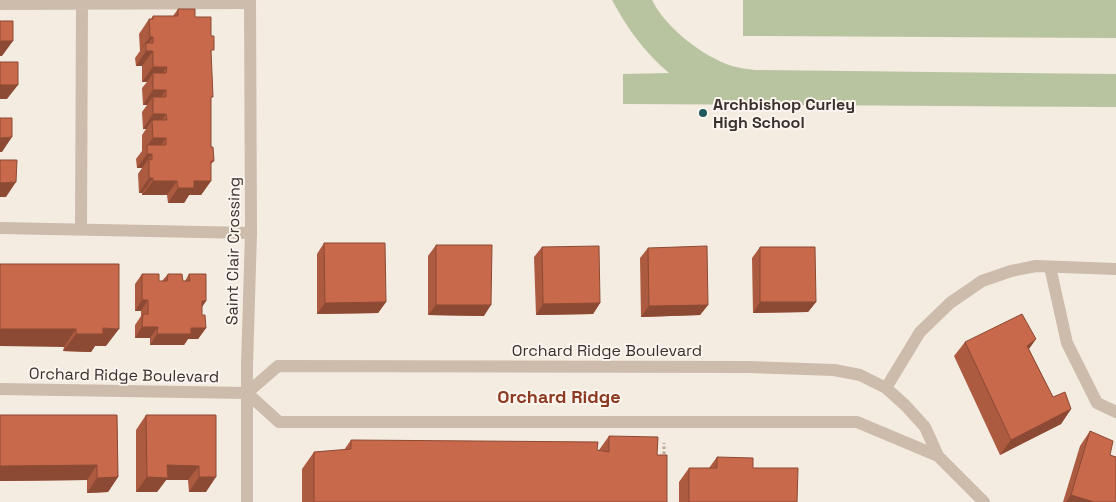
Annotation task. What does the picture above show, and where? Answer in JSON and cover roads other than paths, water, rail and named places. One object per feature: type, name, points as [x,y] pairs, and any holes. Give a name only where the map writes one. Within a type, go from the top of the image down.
[{"type":"street","points":[[0,4],[250,1]]},
{"type":"street","name":"Saint Clair Crossing","points":[[247,502],[247,393],[251,233],[250,1]]},
{"type":"street","points":[[81,229],[82,3]]},
{"type":"street","points":[[0,228],[251,233]]},
{"type":"street","points":[[1050,267],[1067,342],[1097,403],[1116,412]]},
{"type":"street","points":[[886,388],[920,332],[950,304],[982,282],[1011,271],[1028,268],[1116,268]]},
{"type":"street","name":"Orchard Ridge Boulevard","points":[[247,393],[278,366],[747,367],[834,370],[860,375],[886,388],[906,405],[925,427],[938,456],[984,502]]},
{"type":"street","name":"Orchard Ridge Boulevard","points":[[0,389],[247,393],[279,422],[857,422],[938,456]]},
{"type":"place","name":"Archbishop Curley High School","points":[[703,113]]},
{"type":"district","name":"Orchard Ridge","points":[[559,396]]}]
